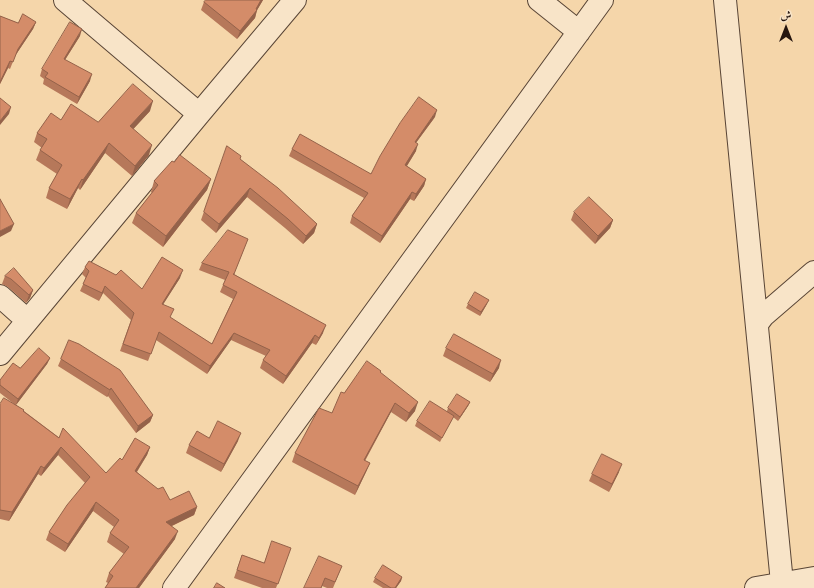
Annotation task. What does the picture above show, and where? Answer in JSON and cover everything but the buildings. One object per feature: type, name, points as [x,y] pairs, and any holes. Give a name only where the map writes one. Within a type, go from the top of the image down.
[{"type":"street","points":[[65,0],[199,114]]},
{"type":"street","points":[[0,354],[295,0]]},
{"type":"street","points":[[539,0],[579,32]]},
{"type":"street","points":[[174,588],[602,0]]},
{"type":"street","points":[[725,0],[782,583]]},
{"type":"street","points":[[757,324],[763,316],[814,272]]},
{"type":"street","points":[[0,296],[27,320]]},
{"type":"street","points":[[756,588],[814,578]]}]
